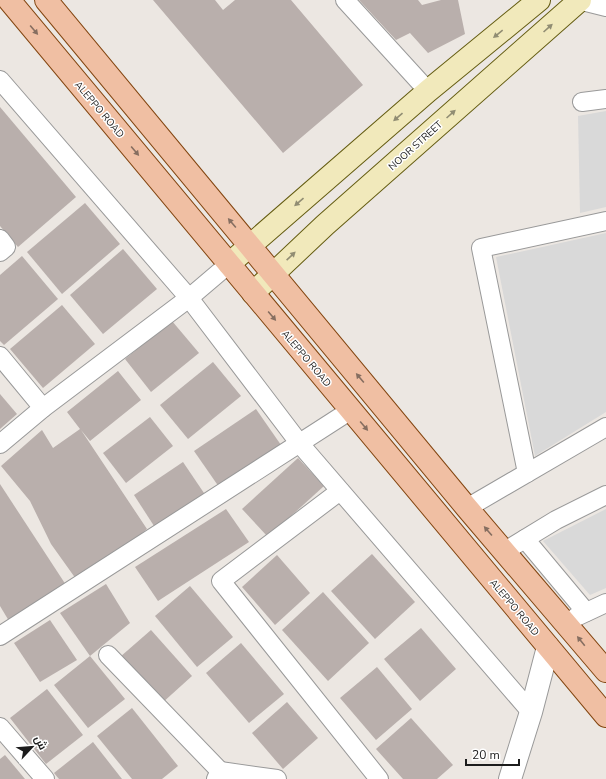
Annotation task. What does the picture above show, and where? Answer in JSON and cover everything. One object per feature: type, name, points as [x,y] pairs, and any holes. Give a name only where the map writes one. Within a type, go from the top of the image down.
[{"type":"main road","name":"ALEPPO ROAD","points":[[9,0],[606,716]]},
{"type":"main road","points":[[46,0],[468,508],[606,671]]},
{"type":"main road","points":[[229,264],[428,91],[539,0]]},
{"type":"main road","name":"NOOR STREET","points":[[253,293],[579,0]]},
{"type":"street","points":[[345,0],[428,91]]},
{"type":"street","points":[[579,0],[606,7]]},
{"type":"street","points":[[0,80],[188,298],[300,444],[531,712]]},
{"type":"street","points":[[582,102],[606,99]]},
{"type":"street","points":[[527,473],[481,248],[606,221]]},
{"type":"street","points":[[0,239],[6,246],[0,252]]},
{"type":"street","points":[[0,444],[43,408],[188,298],[229,264]]},
{"type":"street","points":[[0,356],[43,408]]},
{"type":"street","points":[[0,636],[351,410]]},
{"type":"street","points":[[468,508],[606,427]]},
{"type":"street","points":[[340,491],[221,581],[380,779]]},
{"type":"street","points":[[505,551],[556,520],[606,495]]},
{"type":"street","points":[[525,539],[586,612]]},
{"type":"street","points":[[565,621],[606,603]]},
{"type":"street","points":[[510,779],[531,712],[548,646]]},
{"type":"street","points":[[108,655],[218,775],[277,779]]},
{"type":"street","points":[[0,727],[44,779]]},
{"type":"shaded area","points":[[606,111],[606,207],[580,213],[578,116]]},
{"type":"shaded area","points":[[606,233],[606,412],[535,456],[496,257]]},
{"type":"shaded area","points":[[606,509],[606,588],[590,595],[543,541]]},
{"type":"building","points":[[153,0],[215,0],[223,10],[235,0],[291,0],[363,85],[283,153]]},
{"type":"building","points":[[359,0],[418,0],[422,5],[441,0],[458,0],[465,34],[428,53],[410,33],[396,40]]},
{"type":"building","points":[[0,107],[76,197],[18,247],[0,226]]},
{"type":"building","points":[[85,203],[120,244],[62,294],[27,252]]},
{"type":"building","points":[[123,249],[157,289],[103,334],[70,295]]},
{"type":"building","points":[[22,256],[58,299],[4,345],[0,341],[0,275]]},
{"type":"building","points":[[62,305],[95,344],[43,388],[10,349]]},
{"type":"building","points":[[172,321],[199,353],[151,392],[125,359]]},
{"type":"building","points":[[213,362],[241,396],[188,439],[160,405]]},
{"type":"building","points":[[118,371],[141,400],[90,441],[81,430],[147,529],[120,552],[76,579],[51,544],[30,501],[1,466],[42,430],[53,448],[80,429],[67,412]]},
{"type":"building","points":[[0,394],[17,414],[0,429]]},
{"type":"building","points":[[256,409],[281,445],[219,487],[194,451]]},
{"type":"building","points":[[150,417],[173,446],[126,483],[103,453]]},
{"type":"building","points":[[298,458],[324,486],[268,537],[242,509]]},
{"type":"building","points":[[183,462],[206,496],[156,529],[134,495]]},
{"type":"building","points":[[0,484],[66,585],[9,621],[0,606]]},
{"type":"building","points":[[226,509],[249,542],[158,601],[135,567]]},
{"type":"building","points":[[372,554],[415,602],[375,639],[331,591]]},
{"type":"building","points":[[277,555],[310,593],[275,625],[242,587]]},
{"type":"building","points":[[106,584],[130,623],[90,656],[60,613]]},
{"type":"building","points":[[190,586],[233,637],[197,667],[155,616]]},
{"type":"building","points":[[323,592],[369,643],[328,681],[282,630]]},
{"type":"building","points":[[50,620],[77,660],[40,682],[14,643]]},
{"type":"building","points":[[421,628],[456,669],[420,701],[384,659]]},
{"type":"building","points":[[151,630],[192,676],[161,704],[120,657]]},
{"type":"building","points":[[241,643],[284,694],[249,723],[206,673]]},
{"type":"building","points":[[90,656],[125,699],[88,728],[54,685]]},
{"type":"building","points":[[377,667],[412,709],[376,740],[340,698]]},
{"type":"building","points":[[47,689],[83,735],[46,764],[10,718]]},
{"type":"building","points":[[287,702],[318,738],[283,769],[252,733]]},
{"type":"building","points":[[132,708],[178,766],[162,779],[132,779],[97,736]]},
{"type":"building","points":[[411,718],[453,765],[437,779],[403,779],[376,749]]},
{"type":"building","points":[[93,742],[122,779],[59,779],[54,773]]},
{"type":"building","points":[[5,755],[25,779],[0,779],[0,759]]}]
